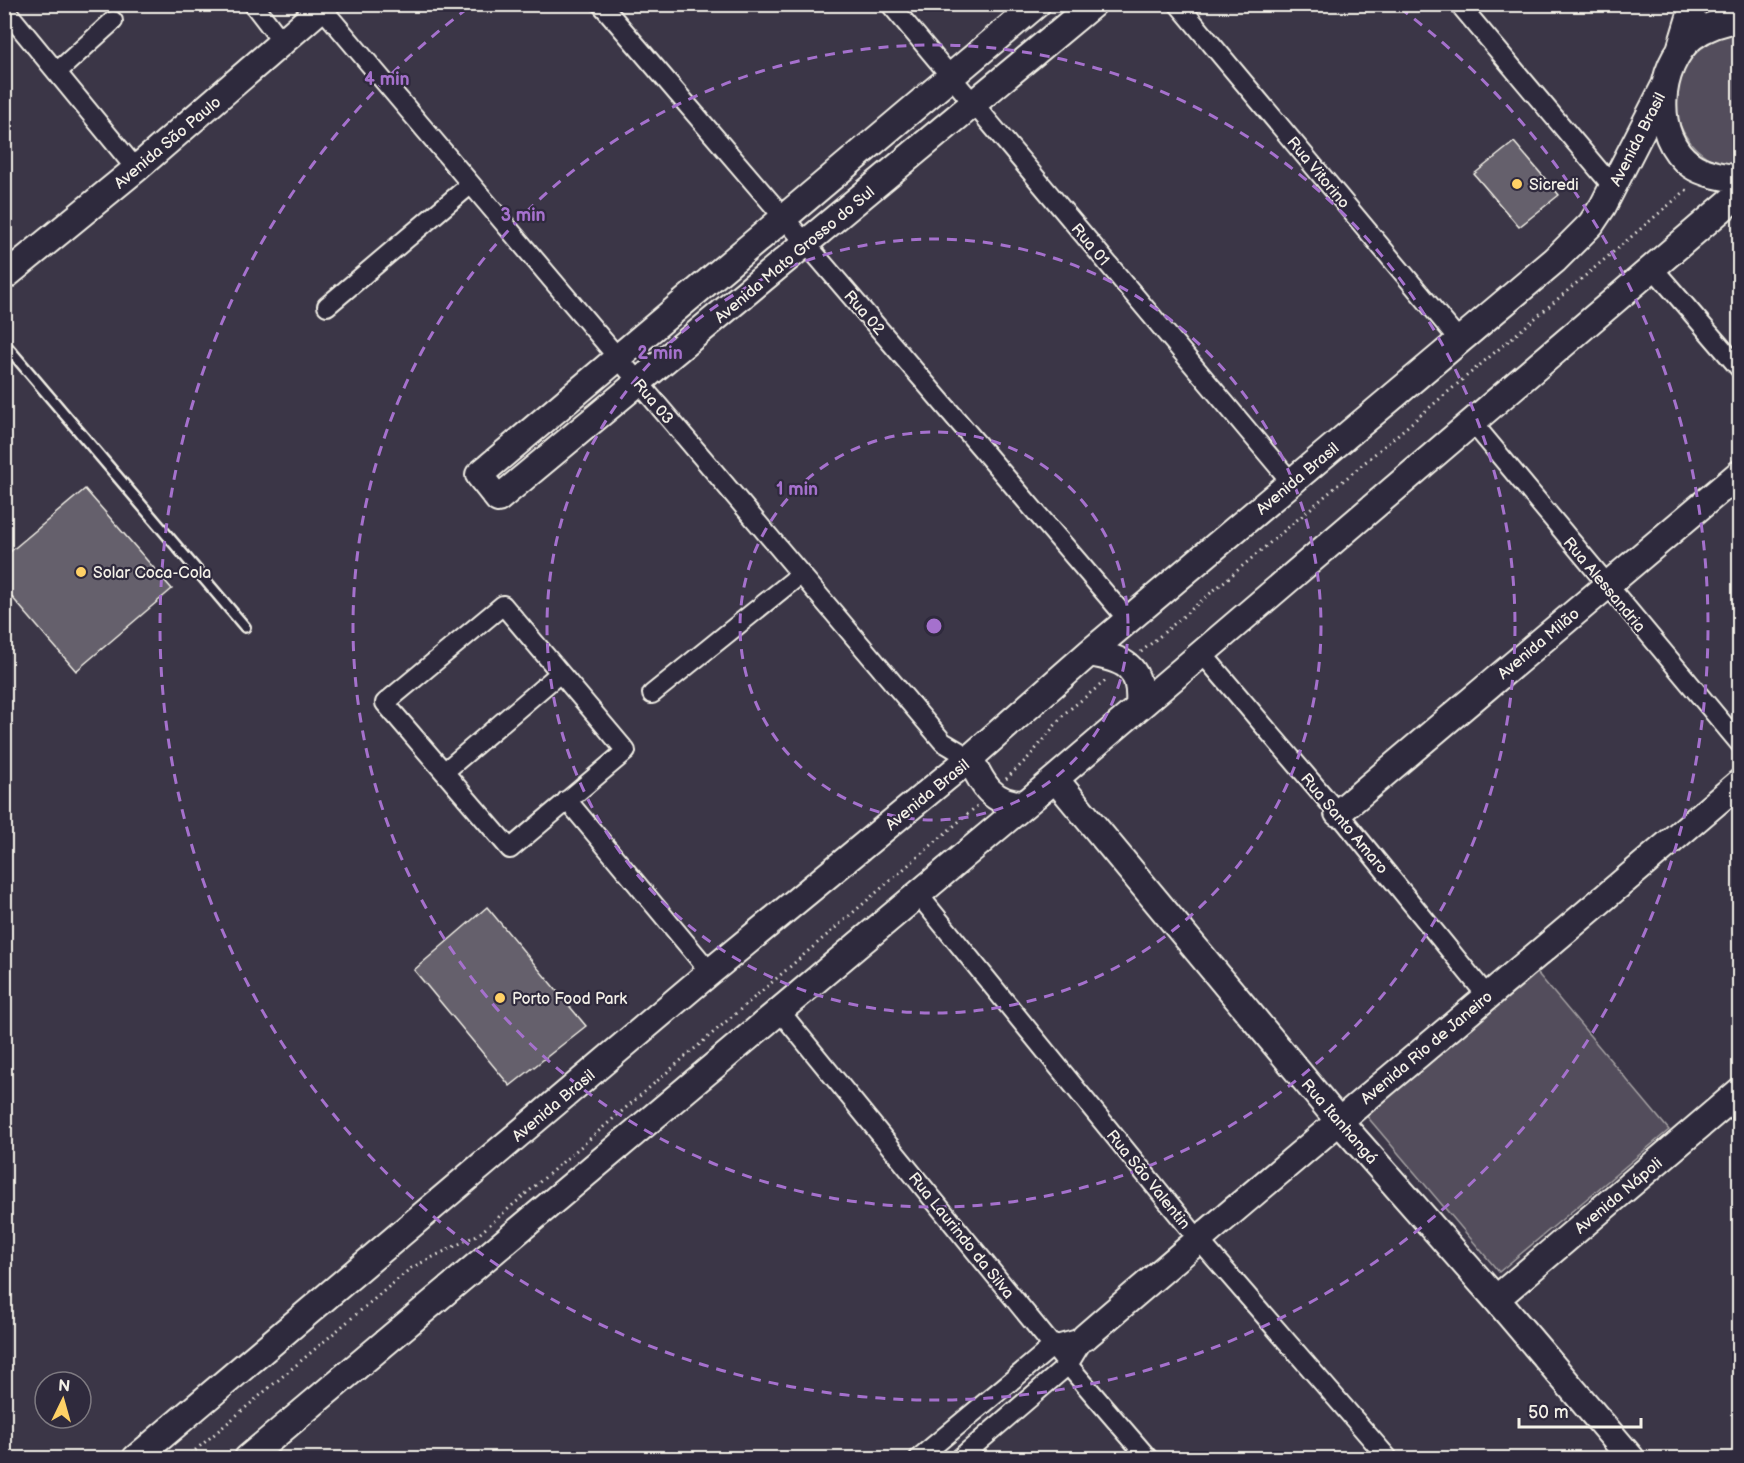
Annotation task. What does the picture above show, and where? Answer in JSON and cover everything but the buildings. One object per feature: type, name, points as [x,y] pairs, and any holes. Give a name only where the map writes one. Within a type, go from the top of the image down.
[{"type":"street","points":[[253,4],[283,43]]},
{"type":"street","name":"Rua 02","points":[[601,4],[1129,621]]},
{"type":"street","name":"Rua 01","points":[[890,4],[1292,483]]},
{"type":"street","name":"Avenida Mato Grosso do Sul","points":[[1037,4],[479,475],[498,499],[1093,4]]},
{"type":"street","name":"Rua Vitorino","points":[[1178,4],[1459,340]]},
{"type":"street","points":[[1459,4],[1613,187]]},
{"type":"street","points":[[1694,4],[1665,85],[1662,113],[1667,132],[1677,150],[1690,165],[1707,172],[1740,179]]},
{"type":"street","name":"Avenida São Paulo","points":[[4,277],[136,169],[324,6]]},
{"type":"street","name":"Rua 03","points":[[324,6],[471,184],[943,742],[970,758]]},
{"type":"street","points":[[4,8],[136,169]]},
{"type":"street","points":[[1676,57],[1691,38],[1699,33],[1713,25],[1740,19]]},
{"type":"street","points":[[57,72],[113,21]]},
{"type":"street","name":"Avenida Brasil","points":[[136,1458],[710,972],[970,758],[1089,653],[1574,242],[1591,224],[1613,187],[1665,85]]},
{"type":"street","points":[[327,306],[471,184]]},
{"type":"street","points":[[248,1458],[917,893],[1056,779],[1139,705],[1740,193]]},
{"type":"street","points":[[1653,268],[1740,369]]},
{"type":"street","name":"Rua Alessandria","points":[[1472,422],[1605,586],[1740,744]]},
{"type":"street","name":"Avenida Milão","points":[[1338,813],[1740,472]]},
{"type":"street","points":[[652,694],[801,574]]},
{"type":"street","points":[[503,605],[626,751],[510,849],[444,772],[385,703],[503,605]]},
{"type":"street","name":"Rua Santo Amaro","points":[[1201,652],[1338,813],[1487,996]]},
{"type":"street","points":[[1089,653],[1113,657],[1127,664],[1138,679],[1139,705]]},
{"type":"street","points":[[444,772],[560,673]]},
{"type":"street","points":[[970,758],[981,782],[992,794],[999,800],[1023,804]]},
{"type":"street","name":"Rua Itanhangá","points":[[1056,779],[1338,1120],[1496,1299],[1631,1458]]},
{"type":"street","name":"Avenida Rio de Janeiro","points":[[1053,1346],[1085,1337],[1338,1120],[1534,959],[1740,782]]},
{"type":"street","points":[[567,800],[710,972]]},
{"type":"street","name":"Rua São Valentin","points":[[917,893],[1198,1239],[1388,1458]]},
{"type":"street","name":"Rua Laurindo da Silva","points":[[779,1010],[1068,1365],[1148,1458]]},
{"type":"street","name":"Avenida Nápoli","points":[[1496,1299],[1740,1091]]},
{"type":"street","name":"Avenida Rio de Janeiro","points":[[960,1458],[1068,1365],[1080,1350],[1085,1337]]},
{"type":"street","points":[[919,1458],[1053,1346]]},
{"type":"lane","points":[[4,343],[245,627]]},
{"type":"path","points":[[186,1458],[411,1268],[479,1234],[992,794],[1030,756],[1065,713],[1127,664],[1707,172]]},
{"type":"shaded area","points":[[1739,33],[1739,168],[1711,160],[1692,144],[1680,124],[1676,101],[1680,78],[1692,58],[1711,42]]},
{"type":"shaded area","points":[[1534,969],[1669,1130],[1499,1272],[1365,1114]]},
{"type":"place","name":"Sicredi","points":[[1517,184]]},
{"type":"place","name":"Solar Coca-Cola","points":[[81,572]]},
{"type":"place","name":"Porto Food Park","points":[[500,998]]}]
